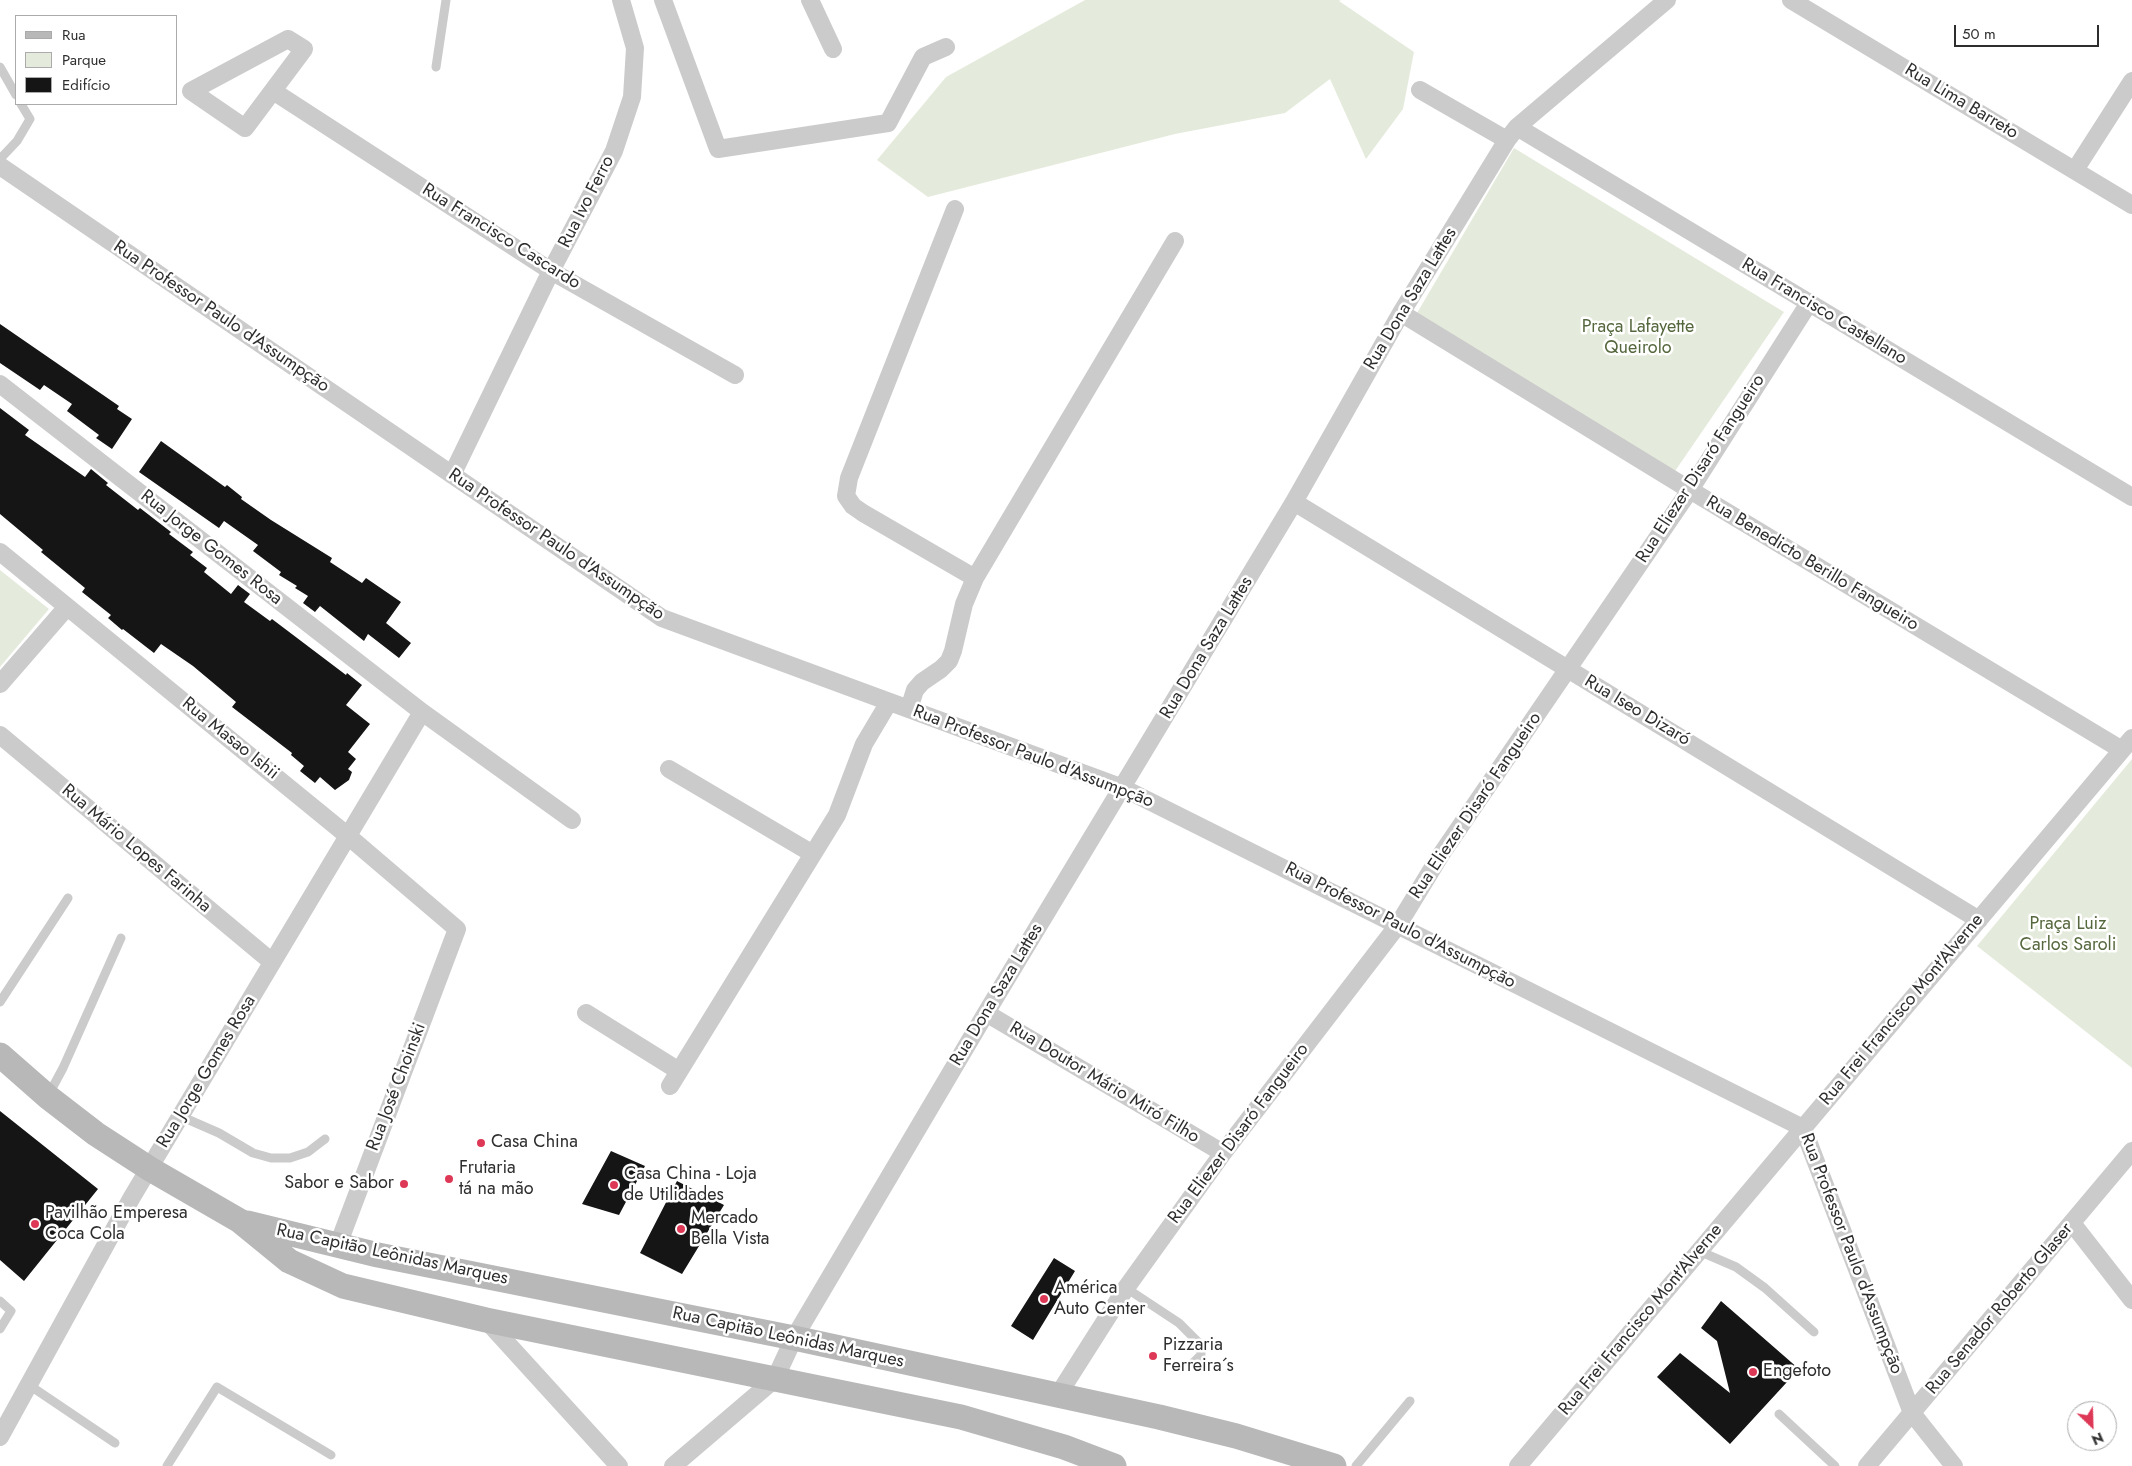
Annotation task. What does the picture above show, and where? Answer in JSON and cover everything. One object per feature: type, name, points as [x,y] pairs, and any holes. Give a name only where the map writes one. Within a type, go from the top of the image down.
[{"type":"main road","name":"Rua Capitão Leônidas Marques","points":[[0,1055],[48,1097],[96,1134],[150,1169],[240,1221],[288,1261],[344,1286],[486,1320],[961,1417],[1064,1447],[1114,1466]]},
{"type":"main road","name":"Rua Capitão Leônidas Marques","points":[[240,1221],[378,1255],[794,1338],[1058,1395],[1236,1436],[1334,1466]]},
{"type":"street","name":"Rua Ivo Ferro","points":[[452,475],[551,271],[614,151],[632,97],[635,48],[621,0]]},
{"type":"street","points":[[663,0],[718,149],[888,123],[923,57],[946,47]]},
{"type":"street","points":[[810,0],[833,49]]},
{"type":"street","name":"Rua Dona Saza Lattes","points":[[775,1379],[794,1338],[986,1013],[1294,502],[1401,312],[1512,134],[1667,0]]},
{"type":"street","name":"Rua Lima Barreto","points":[[1790,0],[2132,205]]},
{"type":"street","points":[[288,39],[304,49],[272,91],[245,128],[191,91],[288,39]]},
{"type":"street","points":[[2075,170],[2132,81]]},
{"type":"street","name":"Rua Francisco Castellano","points":[[1420,90],[1512,134],[1809,303],[2132,497]]},
{"type":"street","name":"Rua Francisco Cascardo","points":[[272,91],[551,271],[735,374]]},
{"type":"street","name":"Rua Professor Paulo d'Assumpção","points":[[0,166],[662,618],[1123,788],[1803,1128],[1912,1412],[1954,1466]]},
{"type":"street","points":[[956,209],[849,478],[846,496],[853,506],[863,513],[975,578]]},
{"type":"street","points":[[909,709],[915,690],[949,660],[953,651],[964,604],[975,578],[1175,241]]},
{"type":"street","name":"Rua Eliezer Disaró Fangueiro","points":[[1058,1395],[1126,1288],[1223,1153],[1398,925],[1440,856],[1690,490],[1809,303]]},
{"type":"street","name":"Rua Benedicto Berillo Fangueiro","points":[[1401,312],[1690,490],[2127,744]]},
{"type":"street","name":"Rua Jorge Gomes Rosa","points":[[0,384],[422,712],[572,820]]},
{"type":"street","name":"Rua Iseo Dizaró","points":[[1294,502],[1979,920]]},
{"type":"street","name":"Rua Masao Ishii","points":[[0,552],[348,836],[457,930]]},
{"type":"street","points":[[0,684],[67,606]]},
{"type":"street","points":[[670,1086],[842,805],[864,744],[889,702]]},
{"type":"street","name":"Rua Jorge Gomes Rosa","points":[[0,1437],[132,1197],[422,712]]},
{"type":"street","name":"Rua Mário Lopes Farinha","points":[[0,735],[272,962]]},
{"type":"street","name":"Rua Frei Francisco Mont'Alverne","points":[[1518,1466],[2127,744]]},
{"type":"street","points":[[669,769],[813,854]]},
{"type":"street","name":"Rua José Choinski","points":[[338,1245],[457,930]]},
{"type":"street","points":[[586,1013],[679,1071]]},
{"type":"street","name":"Rua Doutor Mário Miró Filho","points":[[986,1013],[1223,1153]]},
{"type":"street","name":"Rua Senador Roberto Glaser","points":[[1867,1466],[2132,1151]]},
{"type":"street","points":[[2072,1223],[2132,1300]]},
{"type":"street","points":[[486,1320],[619,1466]]},
{"type":"street","points":[[673,1466],[775,1379]]},
{"type":"street","points":[[1064,1447],[1083,1466]]},
{"type":"lane","points":[[436,68],[446,0]]},
{"type":"lane","points":[[0,67],[15,93]]},
{"type":"lane","points":[[0,159],[17,141],[30,119],[22,105]]},
{"type":"lane","points":[[0,1002],[68,898]]},
{"type":"lane","points":[[48,1097],[63,1068],[121,938]]},
{"type":"lane","points":[[180,1116],[219,1133],[253,1153],[271,1158],[290,1158],[308,1152],[325,1139]]},
{"type":"lane","points":[[1699,1251],[1736,1267],[1765,1288],[1814,1332]]},
{"type":"lane","points":[[1126,1288],[1179,1323],[1201,1345],[1201,1355],[1189,1367]]},
{"type":"lane","points":[[0,1301],[10,1311],[0,1329]]},
{"type":"lane","points":[[29,1385],[115,1443]]},
{"type":"lane","points":[[167,1466],[217,1387],[331,1455]]},
{"type":"lane","points":[[1356,1466],[1410,1401]]},
{"type":"lane","points":[[1779,1414],[1835,1466]]},
{"type":"green space","points":[[1085,0],[1341,0],[1339,1],[1414,52],[1403,109],[1366,159],[1330,79],[1285,113],[1175,134],[928,197],[877,160],[946,77]]},
{"type":"green space","name":"Praça Lafayette Queirolo","points":[[1514,148],[1784,312],[1671,477],[1417,313]]},
{"type":"green space","points":[[0,570],[49,609],[0,667]]},
{"type":"green space","name":"Praça Luiz Carlos Saroli","points":[[2132,759],[2132,1068],[1977,946]]},
{"type":"building","points":[[0,324],[119,406],[117,409],[132,419],[112,449],[96,438],[99,435],[67,411],[72,404],[44,385],[40,390],[0,363]]},
{"type":"building","points":[[0,408],[29,430],[25,435],[85,477],[91,469],[108,483],[106,485],[138,510],[140,508],[171,532],[169,534],[193,552],[190,555],[207,568],[204,572],[231,594],[238,585],[250,594],[244,602],[270,621],[272,619],[362,685],[346,705],[370,724],[348,752],[356,759],[348,769],[352,772],[349,780],[335,790],[320,777],[315,783],[300,771],[304,766],[291,755],[292,753],[232,707],[236,702],[193,666],[161,644],[154,653],[122,630],[108,618],[111,615],[82,592],[85,588],[41,552],[43,550],[0,514]]},
{"type":"building","points":[[161,441],[225,487],[227,485],[242,497],[241,499],[271,520],[332,558],[330,562],[362,583],[366,578],[401,602],[386,623],[411,643],[399,658],[368,634],[364,641],[320,606],[315,612],[303,603],[308,596],[295,588],[297,586],[279,575],[281,572],[253,551],[258,545],[224,521],[219,528],[139,472]]},
{"type":"building","name":"Pavilhão Emperesa Coca Cola","points":[[0,1111],[98,1189],[24,1281],[0,1260]]},
{"type":"building","name":"Casa China - Loja de Utilidades","points":[[611,1151],[645,1166],[619,1215],[582,1204]]},
{"type":"building","name":"Mercado Bella Vista","points":[[677,1181],[724,1205],[682,1274],[640,1253]]},
{"type":"building","name":"América Auto Center","points":[[1054,1258],[1075,1271],[1033,1340],[1011,1326]]},
{"type":"building","name":"Engefoto","points":[[1721,1301],[1799,1369],[1730,1444],[1657,1377],[1680,1353],[1730,1393],[1717,1341],[1701,1328]]},
{"type":"place","name":"Casa China","points":[[481,1143]]},
{"type":"place","name":"Frutaria tá na mão","points":[[449,1179]]},
{"type":"place","name":"Sabor e Sabor","points":[[404,1184]]},
{"type":"place","name":"Casa China - Loja de Utilidades","points":[[614,1185]]},
{"type":"place","name":"Pavilhão Emperesa Coca Cola","points":[[35,1224]]},
{"type":"place","name":"Mercado Bella Vista","points":[[681,1229]]},
{"type":"place","name":"América Auto Center","points":[[1044,1299]]},
{"type":"place","name":"Pizzaria Ferreira´s","points":[[1153,1356]]},
{"type":"place","name":"Engefoto","points":[[1753,1372]]}]
